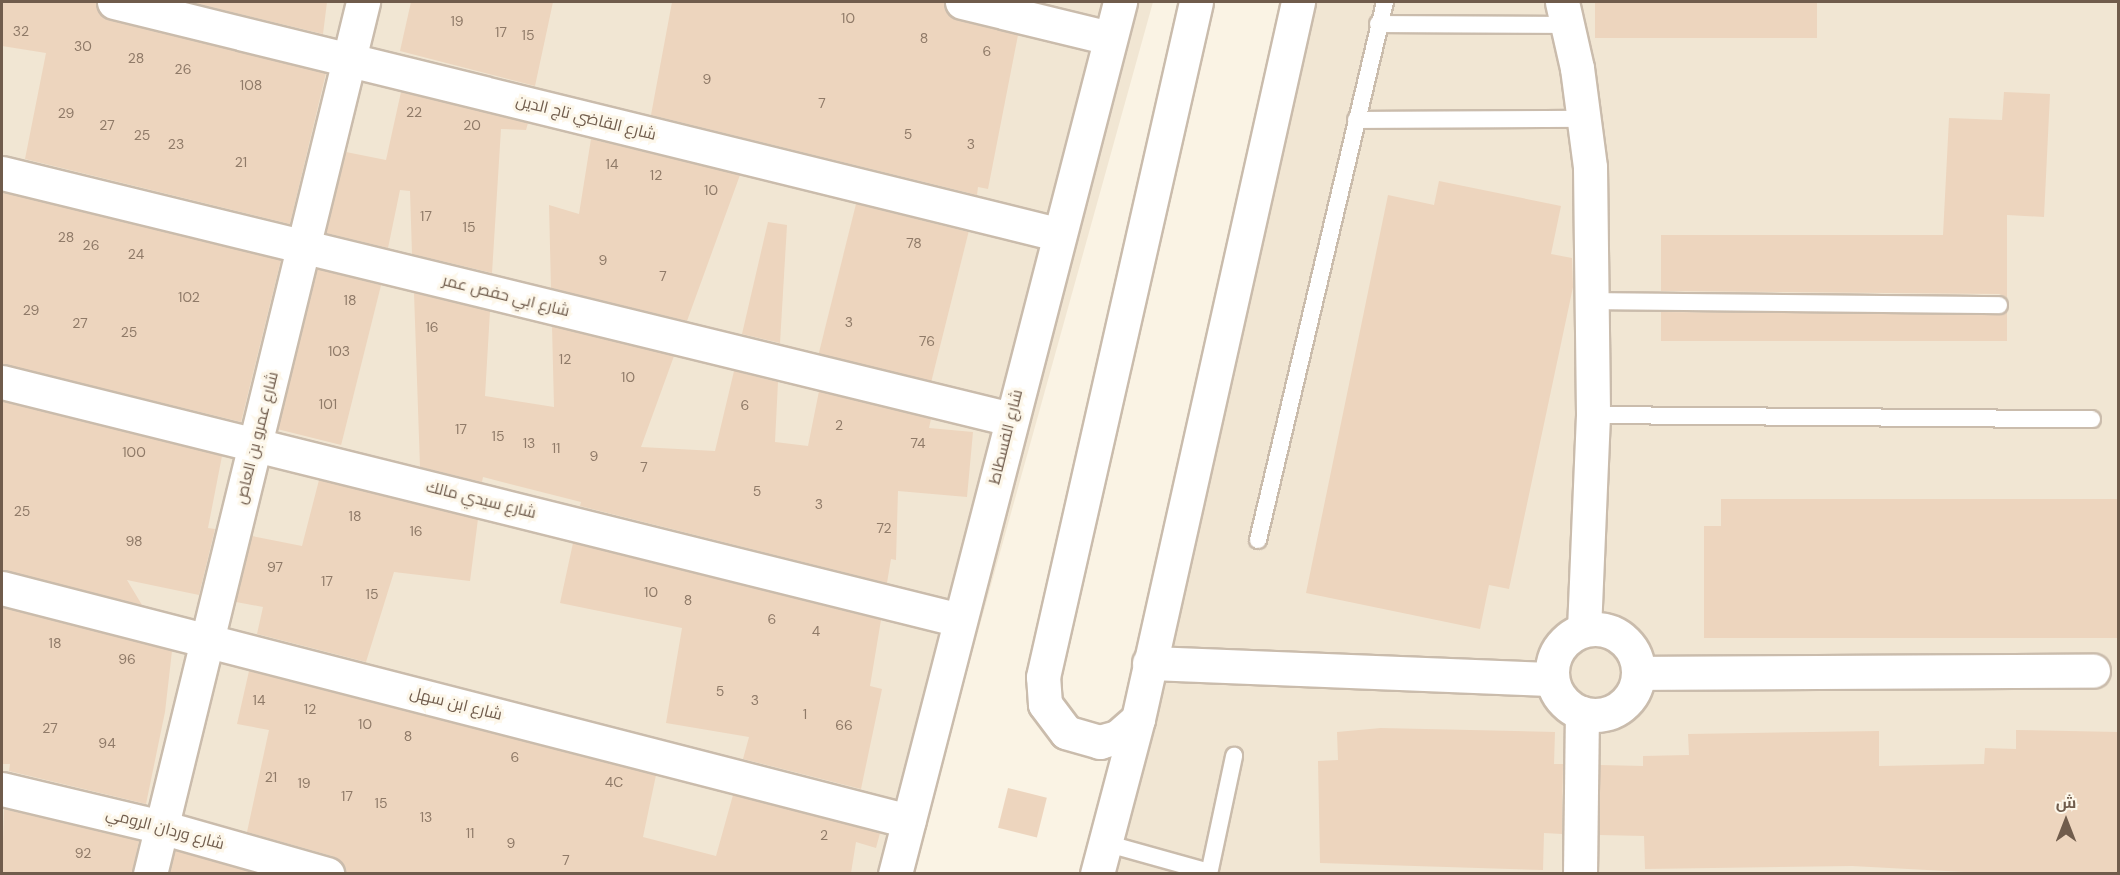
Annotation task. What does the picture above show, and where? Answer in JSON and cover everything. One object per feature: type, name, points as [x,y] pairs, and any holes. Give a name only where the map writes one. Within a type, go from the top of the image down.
[{"type":"street","name":"شارع القاضي تاج الدين","points":[[114,2],[1057,234]]},
{"type":"street","name":"شارع عمرو بن العاص","points":[[150,873],[363,2]]},
{"type":"street","points":[[962,2],[1110,38]]},
{"type":"street","name":"شارع الفسطاط","points":[[895,873],[1057,234],[1120,2]]},
{"type":"street","points":[[1138,719],[1117,737],[1109,740],[1074,736],[1053,720],[1045,704],[1043,677],[1196,2]]},
{"type":"street","points":[[1101,858],[1138,719],[1298,2]]},
{"type":"street","points":[[1565,13],[1585,119],[1593,301],[1593,415],[1584,629]]},
{"type":"street","name":"شارع ابي حفص عمر","points":[[2,173],[1011,419]]},
{"type":"street","name":"شارع سيدي مالك","points":[[2,382],[256,443],[960,620]]},
{"type":"street","name":"شارع ابن سهل","points":[[2,588],[909,821]]},
{"type":"street","points":[[1599,628],[1615,633],[1636,657],[1639,673],[1635,689],[1627,702],[1598,716],[1582,713],[1567,706],[1551,679],[1551,663],[1558,648],[1568,636],[1584,629],[1599,628]]},
{"type":"street","points":[[1149,663],[1551,679]]},
{"type":"street","points":[[1639,673],[2093,671]]},
{"type":"street","points":[[1580,873],[1582,713]]},
{"type":"street","name":"شارع وردان الرومي","points":[[2,789],[161,827],[327,873]]},
{"type":"lane","points":[[1258,540],[1385,2]]},
{"type":"lane","points":[[1378,24],[1565,13]]},
{"type":"lane","points":[[1356,120],[1585,119]]},
{"type":"lane","points":[[1593,301],[1999,305]]},
{"type":"lane","points":[[1593,415],[2091,419]]},
{"type":"lane","points":[[1101,858],[1209,873],[1234,756]]},
{"type":"shaded area","points":[[2,2],[1153,2],[911,873],[2,874]]},
{"type":"shaded area","points":[[1290,2],[2118,2],[2118,873],[1096,874]]},
{"type":"building","points":[[2,2],[96,2],[101,15],[110,20],[326,73],[290,224],[25,159],[46,53],[2,46]]},
{"type":"building","points":[[190,2],[327,2],[323,34]]},
{"type":"building","points":[[411,2],[553,2],[535,86],[400,51]]},
{"type":"building","points":[[672,2],[944,2],[949,15],[957,20],[1018,35],[988,189],[978,187],[977,195],[651,115]]},
{"type":"building","points":[[1595,2],[1817,2],[1817,38],[1595,38]]},
{"type":"building","points":[[401,92],[528,123],[526,130],[501,129],[492,273],[412,254],[410,191],[400,190],[388,248],[326,233],[346,152],[386,160]]},
{"type":"building","points":[[2004,92],[2050,94],[2044,217],[2007,215],[2007,298],[1999,294],[1661,291],[1661,235],[1943,235],[1949,118],[2002,120]]},
{"type":"building","points":[[591,139],[740,175],[687,321],[551,288],[549,205],[579,214]]},
{"type":"building","points":[[1439,181],[1561,206],[1551,254],[1572,258],[1573,287],[1509,589],[1489,585],[1480,629],[1306,593],[1388,195],[1434,205]]},
{"type":"building","points":[[2,192],[281,260],[241,422],[2,364]]},
{"type":"building","points":[[856,204],[969,232],[931,381],[819,353]]},
{"type":"building","points":[[768,222],[787,225],[780,343],[742,334]]},
{"type":"building","points":[[317,269],[381,285],[341,445],[277,429]]},
{"type":"building","points":[[414,293],[490,311],[485,396],[554,407],[552,326],[674,356],[641,447],[715,451],[734,371],[778,382],[775,442],[808,446],[819,391],[931,419],[929,428],[973,432],[967,497],[898,491],[896,560],[891,559],[887,583],[580,506],[581,502],[483,477],[482,482],[420,467]]},
{"type":"building","points":[[1661,312],[1999,315],[2007,312],[2007,341],[1661,341]]},
{"type":"building","points":[[2,401],[222,456],[208,528],[215,529],[199,595],[127,580],[142,605],[2,570]]},
{"type":"building","points":[[319,480],[478,519],[470,581],[394,572],[366,662],[257,634],[263,607],[236,602],[252,536],[302,546]]},
{"type":"building","points":[[1721,499],[2118,499],[2118,638],[1704,638],[1704,526],[1721,526]]},
{"type":"building","points":[[573,543],[881,620],[870,686],[882,689],[861,789],[743,759],[749,737],[666,723],[682,628],[560,603]]},
{"type":"building","points":[[2,607],[172,651],[165,712],[146,804],[9,771],[10,764],[2,764]]},
{"type":"building","points":[[249,671],[656,775],[643,837],[716,856],[733,795],[880,833],[876,848],[856,842],[851,873],[345,873],[341,861],[332,856],[247,832],[269,730],[237,724]]},
{"type":"building","points":[[1381,728],[1555,732],[1554,764],[1563,764],[1562,834],[1544,833],[1543,870],[1320,863],[1318,761],[1338,760],[1337,732]]},
{"type":"building","points":[[2016,730],[2118,732],[2118,873],[1983,873],[1852,866],[1645,869],[1644,836],[1599,835],[1600,765],[1643,766],[1643,756],[1689,755],[1688,734],[1879,731],[1879,766],[1984,764],[1985,748],[2016,749]]},
{"type":"building","points":[[1008,788],[1047,798],[1037,837],[998,828]]},
{"type":"building","points":[[4,809],[139,841],[132,873],[2,873]]},
{"type":"building","points":[[175,850],[256,873],[169,873]]}]
